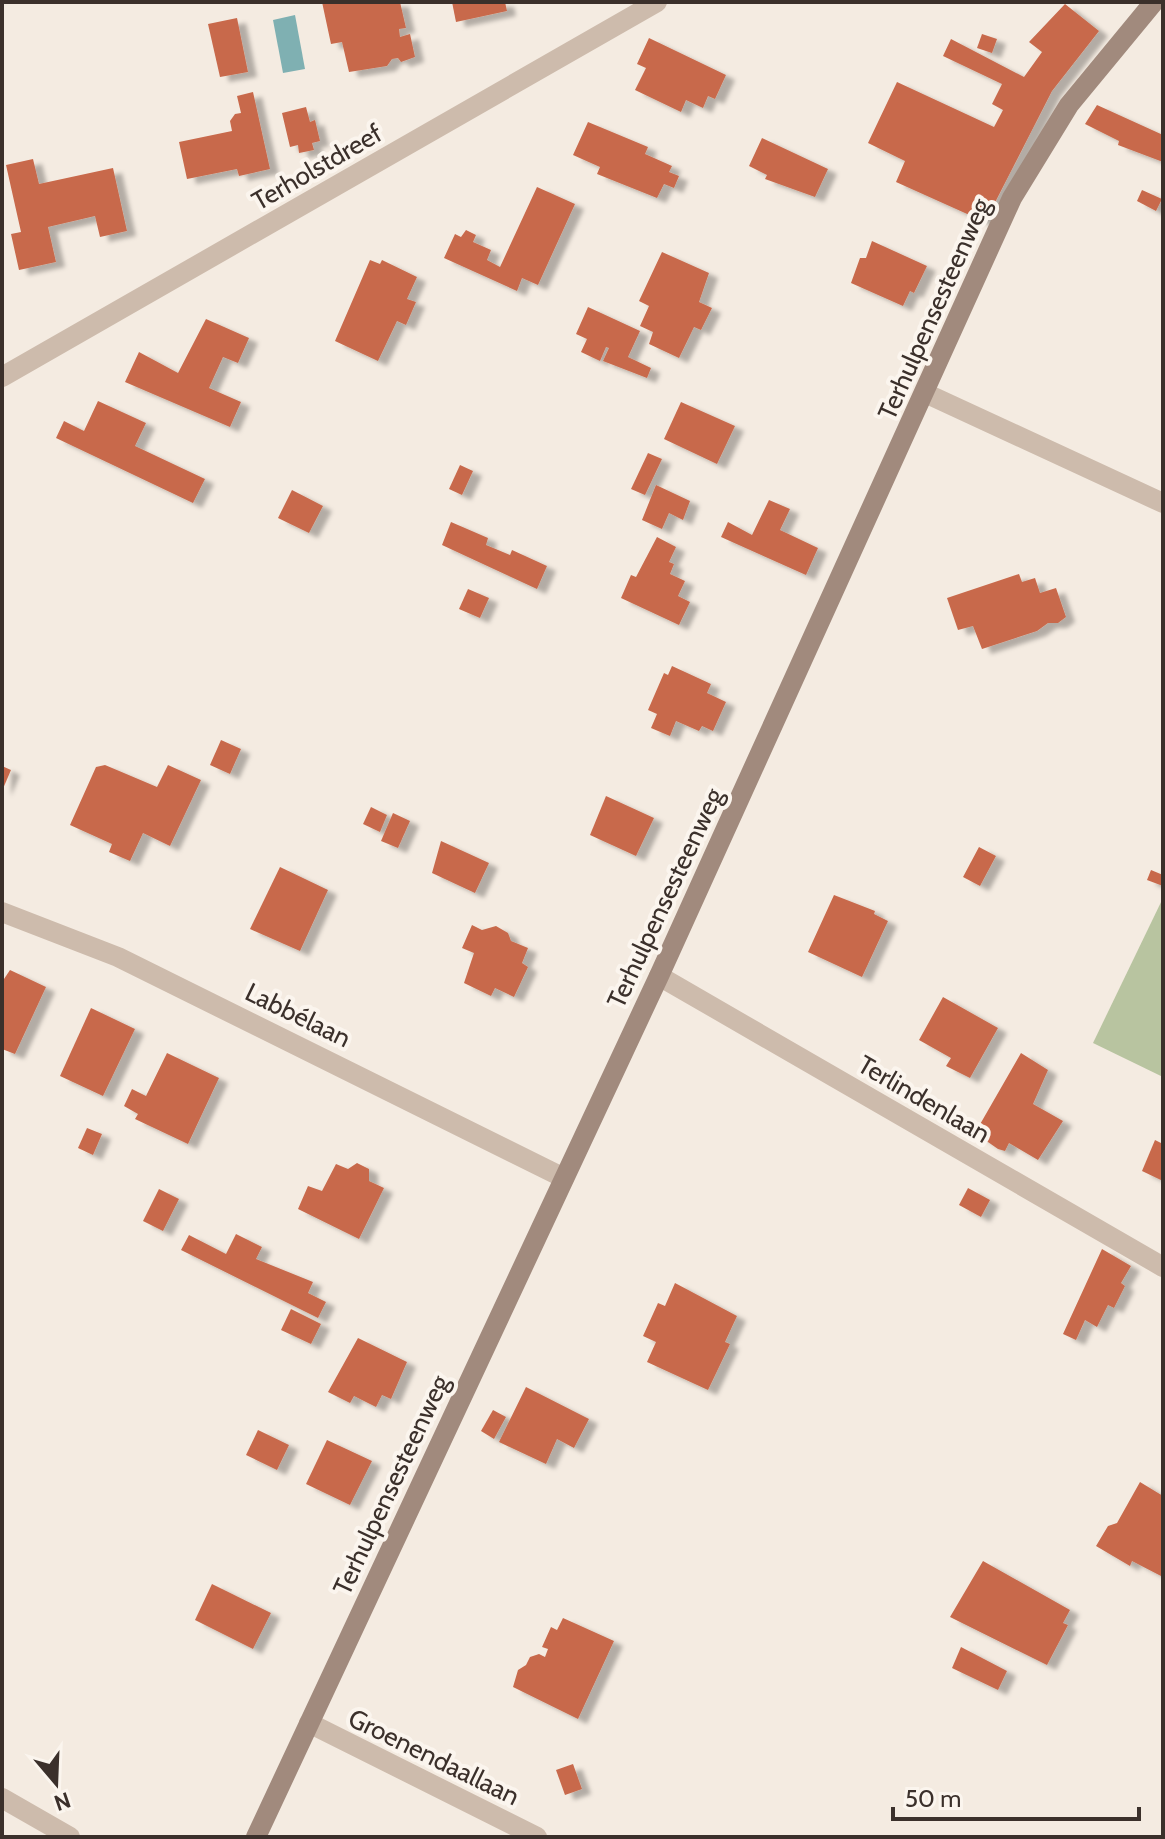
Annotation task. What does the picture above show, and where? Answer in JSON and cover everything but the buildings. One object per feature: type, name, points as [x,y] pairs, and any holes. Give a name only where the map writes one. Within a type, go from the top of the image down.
[{"type":"main road","name":"Terhulpensesteenweg","points":[[256,1837],[659,976],[1012,198],[1069,105],[1154,2]]},
{"type":"street","name":"Terholstdreef","points":[[2,377],[657,2]]},
{"type":"street","points":[[925,393],[1163,503]]},
{"type":"street","name":"Labbélaan","points":[[2,912],[132,963],[564,1178]]},
{"type":"street","name":"Terlindenlaan","points":[[659,976],[1163,1267]]},
{"type":"street","name":"Groenendaallaan","points":[[309,1723],[537,1837]]},
{"type":"street","points":[[2,1798],[70,1837]]},
{"type":"green space","points":[[1163,898],[1163,1077],[1093,1043]]},
{"type":"water","points":[[295,15],[305,69],[283,73],[273,20]]}]
